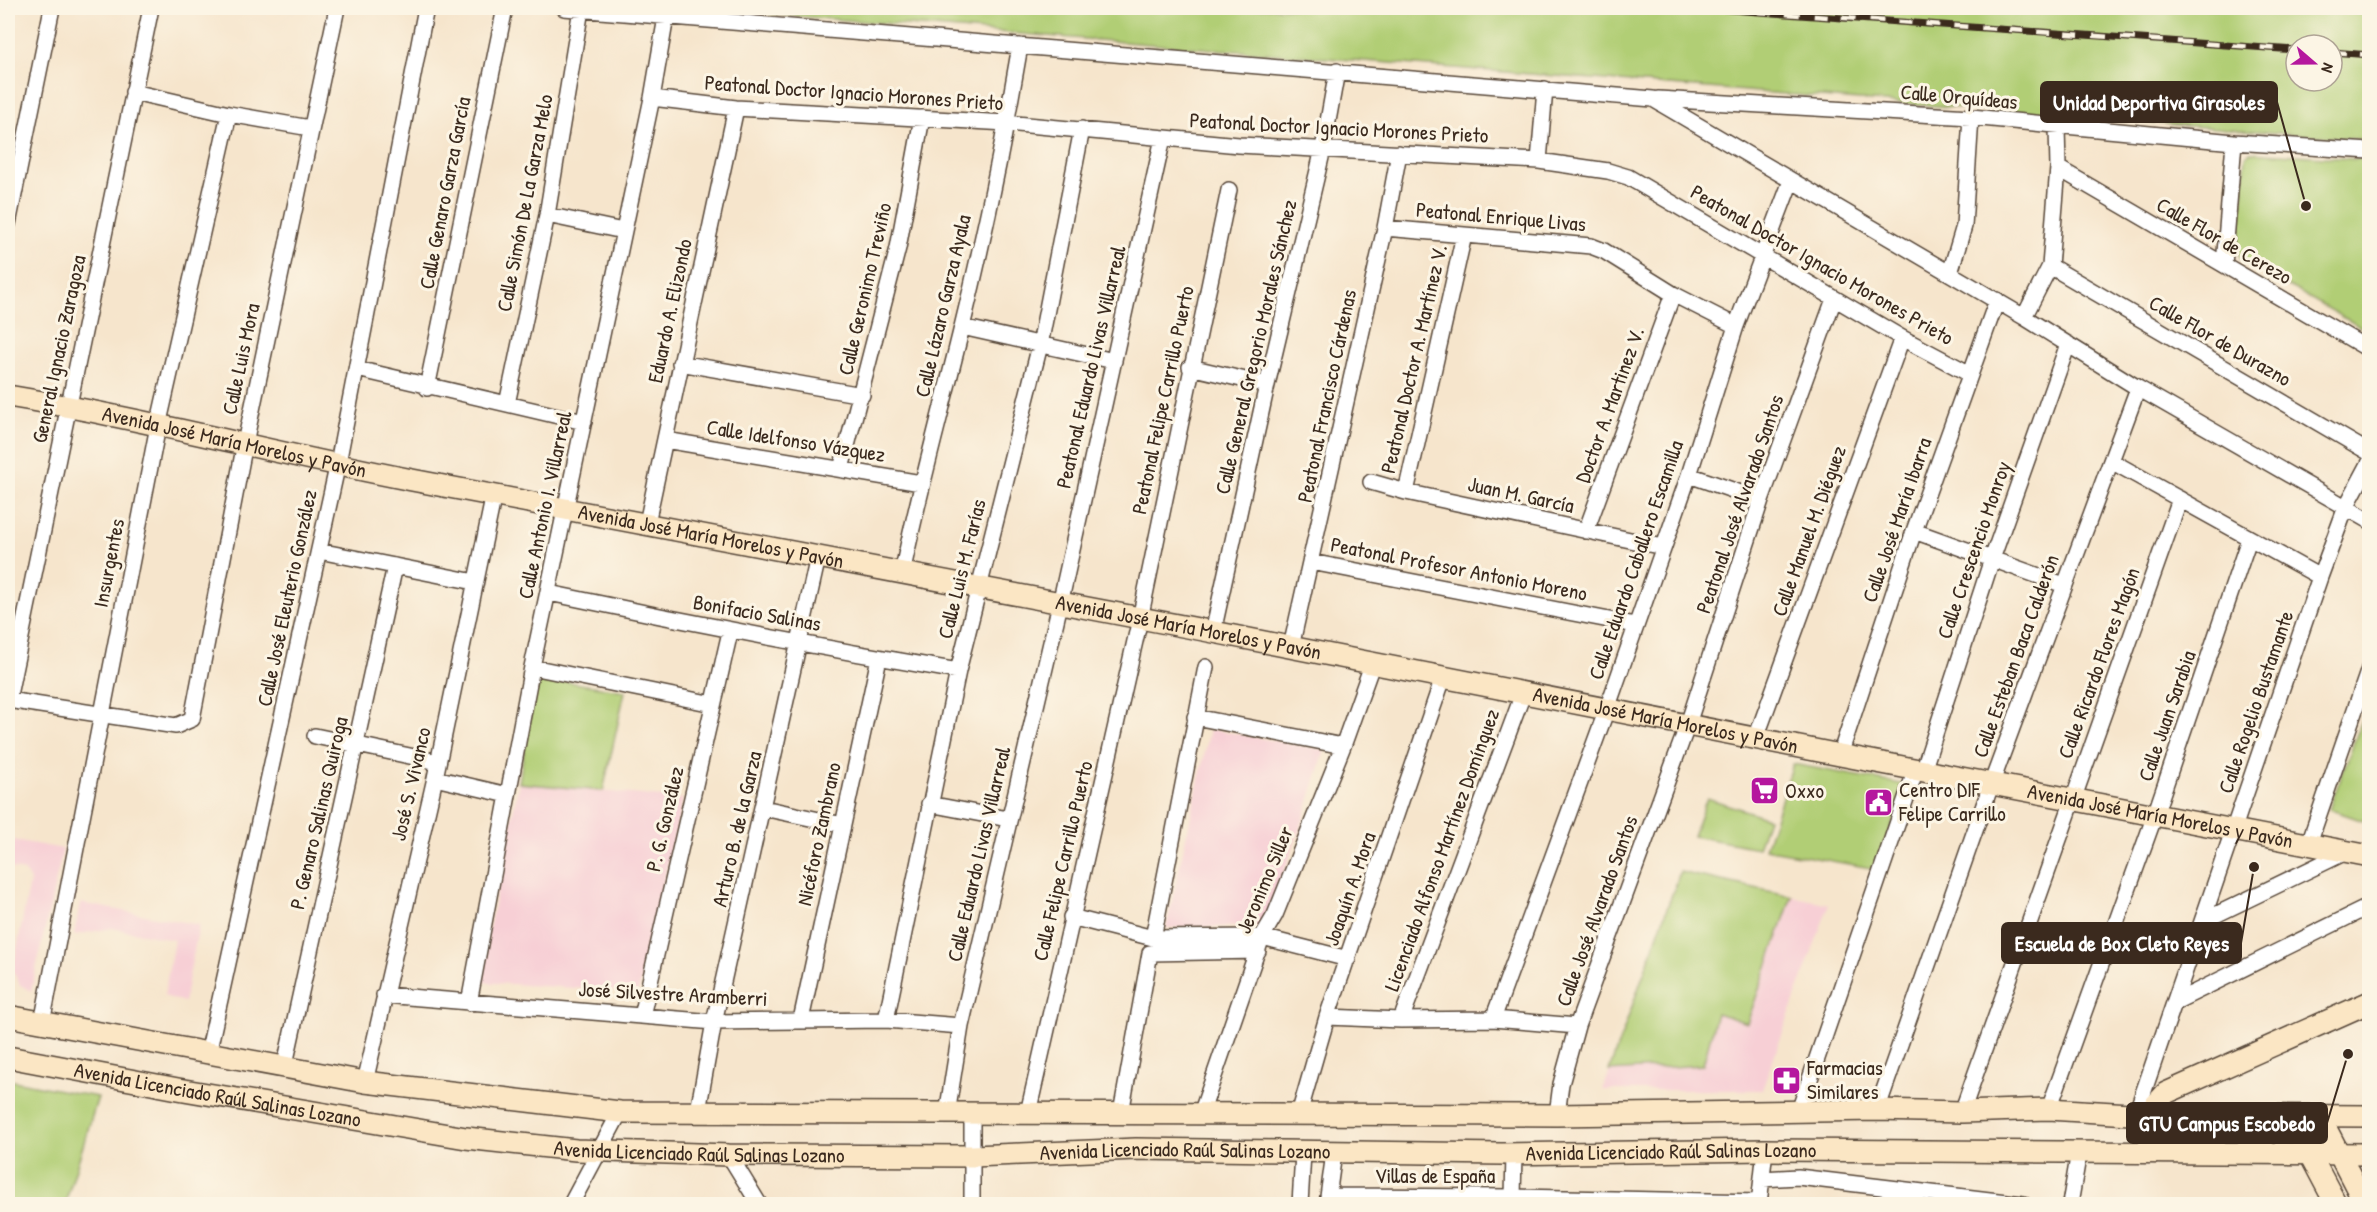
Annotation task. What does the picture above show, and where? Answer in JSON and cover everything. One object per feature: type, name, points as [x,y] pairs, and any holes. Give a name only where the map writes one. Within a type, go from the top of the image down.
[{"type":"main road","name":"Avenida José María Morelos y Pavón","points":[[8,396],[69,406],[338,464],[647,522],[902,574],[980,587],[1291,647],[1372,665],[1992,782],[2308,846],[2370,856]]},
{"type":"main road","points":[[2141,1114],[2166,1093],[2370,1002]]},
{"type":"main road","name":"Avenida Licenciado Raúl Salinas Lozano","points":[[8,1016],[284,1069],[365,1082],[620,1112],[1557,1115],[1877,1110],[1962,1112],[2049,1109],[2141,1114],[2370,1116]]},
{"type":"main road","name":"Avenida Licenciado Raúl Salinas Lozano","points":[[8,1057],[178,1089],[466,1138],[569,1149],[729,1155],[973,1156],[1136,1149],[1514,1154],[1764,1150],[2370,1154]]},
{"type":"main road","points":[[2290,1117],[2336,1204]]},
{"type":"main road","points":[[2320,1117],[2337,1154],[2365,1204]]},
{"type":"street","points":[[8,224],[52,8]]},
{"type":"street","name":"General Ignacio Zaragoza","points":[[8,700],[151,8]]},
{"type":"street","name":"Calle Luis Mora","points":[[100,715],[176,726],[192,719],[245,443],[337,8]]},
{"type":"street","name":"Calle José Eleuterio González","points":[[208,1054],[338,464],[426,8]]},
{"type":"street","name":"Calle Genaro Garza García","points":[[427,388],[505,8]]},
{"type":"street","name":"Calle Orquídeas","points":[[564,8],[1653,99],[1971,117],[2057,127],[2370,151]]},
{"type":"street","name":"Calle Simón De La Garza Melo","points":[[507,404],[547,215],[581,9]]},
{"type":"street","name":"Calle Antonio I. Villarreal","points":[[469,1003],[532,667],[652,98],[666,17]]},
{"type":"street","name":"Calle Lázaro Garza Ayala","points":[[902,574],[921,483],[962,327],[1007,123],[1020,46]]},
{"type":"street","name":"Calle General Gregorio Morales Sánchez","points":[[1213,632],[1267,385],[1323,149],[1337,71]]},
{"type":"street","points":[[1539,161],[1545,89]]},
{"type":"street","points":[[132,92],[229,114],[310,128]]},
{"type":"street","name":"Peatonal Doctor Ignacio Morones Prieto","points":[[652,98],[736,108],[1007,123],[1163,138],[1539,161],[1608,171],[1628,177],[1763,254],[1834,299],[1970,374]]},
{"type":"street","points":[[1653,99],[2024,316],[2138,388],[2370,521]]},
{"type":"street","name":"Eduardo A. Elizondo","points":[[647,522],[736,108]]},
{"type":"street","name":"Insurgentes","points":[[42,1023],[100,715],[158,426],[229,114]]},
{"type":"street","points":[[1950,273],[1964,226],[1971,117]]},
{"type":"street","name":"Calle Geronimo Treviño","points":[[841,469],[898,248],[922,118]]},
{"type":"street","points":[[2024,316],[2050,266],[2058,168],[2057,127]]},
{"type":"street","name":"Calle Luis M. Farías","points":[[886,1020],[958,671],[1040,345],[1082,129]]},
{"type":"street","name":"Peatonal Eduardo Livas Villarreal","points":[[1060,604],[1163,138]]},
{"type":"street","points":[[2224,265],[2234,142]]},
{"type":"street","name":"Peatonal Francisco Cárdenas","points":[[1291,647],[1385,228],[1399,153]]},
{"type":"street","name":"Calle Flor de Cerezo","points":[[2058,168],[2370,350]]},
{"type":"street","name":"Calle Eduardo Caballero Escamilla","points":[[1493,1019],[1607,709],[1689,475],[1736,327],[1791,181]]},
{"type":"street","name":"Peatonal Felipe Carrillo Puerto","points":[[1140,619],[1190,367],[1229,190]]},
{"type":"street","points":[[547,215],[623,231]]},
{"type":"street","name":"Peatonal Enrique Livas","points":[[1385,228],[1591,246],[1604,250],[1673,294],[1736,327]]},
{"type":"street","name":"Peatonal Doctor A. Martínez V.","points":[[1406,492],[1464,235]]},
{"type":"street","name":"Calle Flor de Durazno","points":[[2050,266],[2370,453]]},
{"type":"street","name":"Doctor A. Martinez V.","points":[[1586,531],[1673,294]]},
{"type":"street","name":"Peatonal José Alvarado Santos","points":[[1688,724],[1761,500],[1834,299]]},
{"type":"street","name":"Calle José María Ibarra","points":[[1840,755],[1914,531],[1997,300]]},
{"type":"street","points":[[962,327],[1114,362]]},
{"type":"street","name":"Calle Manuel M. Diéguez","points":[[1756,738],[1902,338]]},
{"type":"street","name":"Calle Crescencio Monroy","points":[[1799,1111],[2068,344]]},
{"type":"street","points":[[680,363],[862,394]]},
{"type":"street","points":[[1190,367],[1267,385]]},
{"type":"street","points":[[357,369],[427,388],[584,422]]},
{"type":"street","name":"Calle Esteban Baca Calderón","points":[[1877,1110],[1992,782],[2138,388]]},
{"type":"street","name":"Calle Idelfonso Vázquez","points":[[665,440],[921,483]]},
{"type":"street","points":[[2111,461],[2320,577]]},
{"type":"street","name":"Calle Rogelio Bustamante","points":[[2141,1114],[2175,1002],[2320,577],[2346,507],[2370,462]]},
{"type":"street","points":[[1689,475],[1761,500]]},
{"type":"street","name":"Juan M. García","points":[[1371,482],[1406,492],[1663,547]]},
{"type":"street","name":"José S. Vivanco","points":[[365,1082],[436,770],[494,494]]},
{"type":"street","name":"Calle Ricardo Flores Magón","points":[[1962,1112],[2180,499]]},
{"type":"street","points":[[1914,531],[2064,585]]},
{"type":"street","name":"Calle Juan Sarabia","points":[[2049,1109],[2155,815],[2249,539]]},
{"type":"street","points":[[319,550],[476,582]]},
{"type":"street","name":"Arturo B. de la Garza","points":[[698,1111],[714,1022],[818,557]]},
{"type":"street","name":"Peatonal Profesor Antonio Moreno","points":[[1311,562],[1635,625]]},
{"type":"street","name":"P. Genaro Salinas Quiroga","points":[[284,1069],[303,974],[357,746],[395,566]]},
{"type":"street","name":"Bonifacio Salinas","points":[[549,593],[730,632],[799,641],[879,658],[958,671]]},
{"type":"street","name":"Calle Eduardo Livas Villarreal","points":[[947,1114],[960,1026],[1060,604]]},
{"type":"street","name":"Calle Felipe Carrillo Puerto","points":[[1029,1113],[1071,917],[1140,619]]},
{"type":"street","name":"P. G. González","points":[[642,1016],[730,632]]},
{"type":"street","name":"Nicéforo Zambrano","points":[[801,1020],[879,658]]},
{"type":"street","name":"Jeronimo Siller","points":[[1201,1114],[1260,944],[1275,915],[1343,746],[1372,665]]},
{"type":"street","points":[[2308,846],[2370,666]]},
{"type":"street","points":[[532,667],[713,704]]},
{"type":"street","points":[[1121,1113],[1206,667]]},
{"type":"street","name":"Joaquín A. Mora","points":[[1299,1114],[1327,1017],[1443,678]]},
{"type":"street","name":"Licenciado Alfonso Martínez Domínguez","points":[[1401,1020],[1523,694]]},
{"type":"street","points":[[8,700],[100,715]]},
{"type":"street","points":[[1195,717],[1343,746]]},
{"type":"street","name":"Calle José Alvarado Santos","points":[[1557,1115],[1561,1084],[1577,1026],[1688,724]]},
{"type":"street","points":[[315,736],[436,770],[508,795]]},
{"type":"street","points":[[929,804],[1008,819]]},
{"type":"street","points":[[763,808],[843,825]]},
{"type":"street","points":[[2203,921],[2346,852]]},
{"type":"street","points":[[2175,1002],[2370,906]]},
{"type":"street","points":[[1071,917],[1152,945],[1260,944],[1348,959]]},
{"type":"street","name":"José Silvestre Aramberri","points":[[384,995],[714,1022],[886,1020],[960,1026]]},
{"type":"street","points":[[1327,1017],[1401,1020],[1493,1019],[1577,1026]]},
{"type":"street","points":[[571,1204],[602,1150],[620,1112]]},
{"type":"street","points":[[972,1114],[972,1204]]},
{"type":"street","points":[[1759,1203],[1764,1150]]},
{"type":"street","points":[[2070,1204],[2079,1152]]},
{"type":"street","points":[[1300,1204],[1303,1153]]},
{"type":"street","points":[[1327,1200],[1334,1153]]},
{"type":"street","points":[[1513,1197],[1514,1154]]},
{"type":"street","points":[[729,1155],[759,1204]]},
{"type":"street","points":[[1762,1179],[1798,1177],[2023,1204]]},
{"type":"street","name":"Villas de España","points":[[1327,1200],[1513,1197],[1759,1203]]},
{"type":"shaded area","points":[[1210,729],[1325,750],[1304,818],[1264,926],[1166,928]]},
{"type":"shaded area","points":[[519,783],[683,799],[638,992],[478,982]]},
{"type":"shaded area","points":[[8,839],[63,849],[31,991],[20,985],[13,970],[30,881],[25,871],[8,868]]},
{"type":"shaded area","points":[[1680,872],[1829,904],[1762,1090],[1603,1090]]},
{"type":"shaded area","points":[[80,903],[199,925],[184,1002],[164,996],[174,940],[112,928],[74,935]]},
{"type":"green space","points":[[691,8],[2369,8],[2369,140]]},
{"type":"green space","points":[[2250,152],[2369,160],[2369,332],[2241,259],[2238,252],[2246,157]]},
{"type":"green space","points":[[536,677],[625,691],[603,791],[519,783]]},
{"type":"green space","points":[[2369,702],[2369,823],[2329,809]]},
{"type":"green space","points":[[1793,764],[1906,785],[1876,869],[1765,849]]},
{"type":"green space","points":[[1707,798],[1768,818],[1758,848],[1693,836]]},
{"type":"green space","points":[[1680,872],[1792,896],[1747,1023],[1717,1013],[1703,1065],[1609,1071]]},
{"type":"green space","points":[[8,1080],[98,1097],[65,1204],[8,1204]]},
{"type":"railway","points":[[1702,8],[2284,49]]},
{"type":"railway","points":[[2344,53],[2370,55]]},
{"type":"place","name":"Unidad Deportiva Girasoles","points":[[2306,206]]},
{"type":"place","name":"Oxxo","points":[[1764,791]]},
{"type":"place","name":"Centro DIF Felipe Carrillo","points":[[1878,802]]},
{"type":"place","name":"Escuela de Box Cleto Reyes","points":[[2254,867]]},
{"type":"place","name":"GTU Campus Escobedo","points":[[2348,1054]]},
{"type":"place","name":"Farmacias Similares","points":[[1786,1080]]}]
